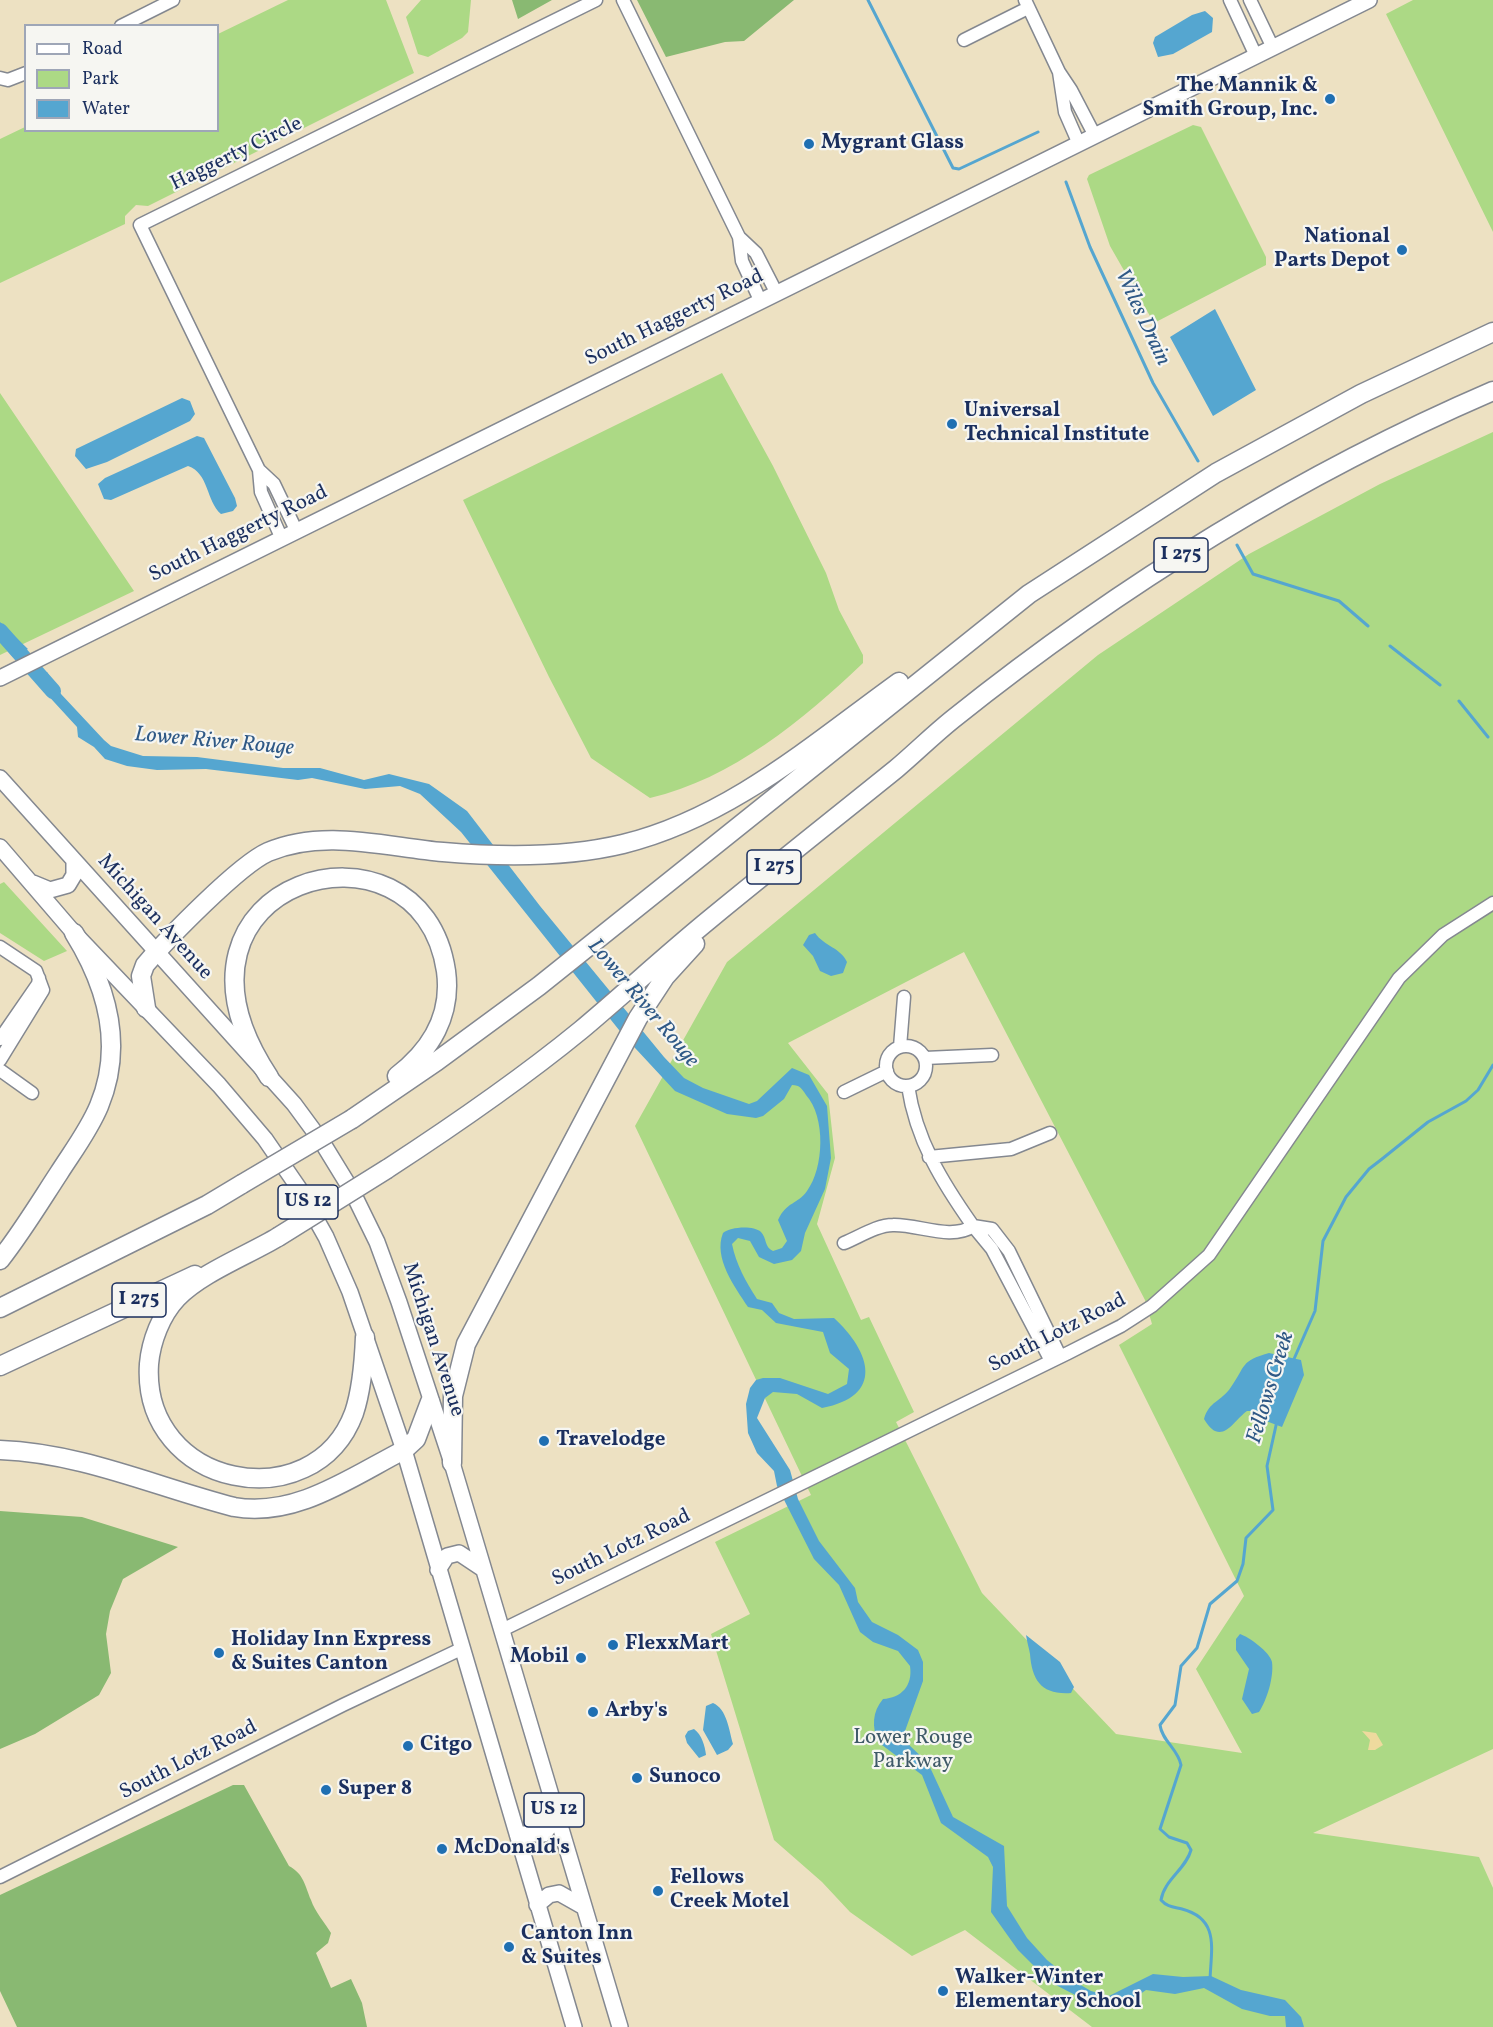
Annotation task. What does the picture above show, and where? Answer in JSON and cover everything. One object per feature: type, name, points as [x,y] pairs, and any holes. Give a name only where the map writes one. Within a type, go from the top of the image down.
[{"type":"highway","name":"I 275","points":[[0,1308],[188,1215],[355,1116],[437,1061],[539,986],[715,848],[1010,609],[1102,545],[1216,473],[1361,394],[1493,332]]},
{"type":"highway","name":"I 275","points":[[0,1366],[278,1237],[387,1169],[483,1104],[655,976],[856,808],[950,721],[1063,635],[1182,554],[1328,470],[1493,391]]},
{"type":"highway","points":[[146,1008],[141,976],[145,965],[245,867],[277,849],[302,842],[332,840],[443,852],[519,856],[624,844],[669,830],[735,799],[964,635],[1010,609]]},
{"type":"highway","points":[[269,1077],[246,1038],[235,998],[235,965],[253,922],[275,899],[304,882],[346,877],[385,886],[413,905],[424,917],[440,944],[447,976],[446,1009],[432,1041],[422,1054],[380,1089],[355,1116]]},
{"type":"highway","points":[[0,1260],[84,1134],[100,1104],[106,1084],[111,1043],[106,1000],[98,976],[74,933]]},
{"type":"highway","points":[[452,1463],[453,1396],[463,1352],[638,1018],[655,976]]},
{"type":"highway","points":[[278,1237],[201,1281],[178,1297],[167,1310],[150,1350],[148,1380],[154,1407],[164,1430],[198,1462],[231,1476],[244,1479],[275,1477],[300,1469],[331,1447],[353,1414],[363,1373],[365,1337]]},
{"type":"highway","points":[[0,1450],[52,1455],[99,1466],[210,1501],[249,1510],[276,1508],[303,1501],[404,1450],[416,1439],[430,1402]]},
{"type":"main road","name":"South Haggerty Road","points":[[0,678],[1369,0]]},
{"type":"main road","name":"Michigan Avenue","points":[[0,778],[269,1077],[322,1142],[368,1221],[399,1302],[430,1402],[452,1463],[582,1906],[620,2027]]},
{"type":"main road","name":"US 12","points":[[0,847],[74,933],[219,1086],[284,1165],[311,1208],[331,1248],[350,1292],[404,1450],[574,2027]]},
{"type":"main road","points":[[30,882],[50,890],[63,888],[73,881],[74,860]]},
{"type":"main road","points":[[438,1570],[447,1557],[459,1553],[483,1569]]},
{"type":"main road","points":[[517,1834],[540,1836],[549,1830],[556,1817]]},
{"type":"main road","points":[[537,1905],[549,1895],[559,1893],[582,1906]]},
{"type":"street","points":[[125,24],[173,0]]},
{"type":"street","name":"Haggerty Circle","points":[[281,537],[261,492],[259,470],[140,225],[596,0]]},
{"type":"street","points":[[623,0],[739,237],[742,261],[760,300]]},
{"type":"street","points":[[1230,0],[1256,56]]},
{"type":"street","points":[[1250,0],[1274,48]]},
{"type":"street","points":[[964,40],[1027,4],[1059,72],[1095,136]]},
{"type":"street","points":[[1059,72],[1065,112],[1079,144]]},
{"type":"street","points":[[2,79],[12,79],[24,74]]},
{"type":"street","points":[[739,237],[756,253],[776,292]]},
{"type":"street","name":"Haggerty Circle","points":[[259,470],[274,484],[296,530]]},
{"type":"street","name":"South Lotz Road","points":[[502,1630],[1056,1359],[1121,1326],[1152,1306],[1209,1255],[1399,978],[1443,935],[1493,903]]},
{"type":"street","points":[[0,947],[36,971],[43,990],[0,1060]]},
{"type":"street","points":[[0,1039],[38,984],[39,978]]},
{"type":"street","points":[[900,1047],[904,997]]},
{"type":"street","points":[[900,1047],[918,1049],[925,1058],[923,1076],[908,1086],[895,1082],[887,1071],[891,1054],[900,1047]]},
{"type":"street","points":[[925,1058],[992,1055]]},
{"type":"street","points":[[0,1070],[32,1093]]},
{"type":"street","points":[[844,1092],[887,1071]]},
{"type":"street","points":[[908,1086],[912,1111],[929,1157],[943,1184],[973,1226]]},
{"type":"street","points":[[929,1157],[1011,1149],[1050,1133]]},
{"type":"street","points":[[844,1243],[890,1225],[950,1232],[966,1231],[973,1226],[986,1226],[1001,1239],[1056,1359]]},
{"type":"street","name":"South Lotz Road","points":[[0,1877],[343,1705],[461,1649]]},
{"type":"green space","points":[[288,0],[386,0],[414,73],[148,206],[136,205],[125,216],[125,224],[0,283],[0,139],[24,127],[24,132],[219,132],[219,34]]},
{"type":"green space","points":[[421,0],[471,0],[468,32],[462,38],[428,57],[418,54],[406,17]]},
{"type":"green space","points":[[512,0],[552,0],[518,19]]},
{"type":"green space","points":[[637,0],[794,0],[744,41],[725,42],[666,57]]},
{"type":"green space","points":[[1413,0],[1493,0],[1493,232],[1386,14]]},
{"type":"green space","points":[[1193,125],[1201,127],[1266,257],[1266,265],[1154,323],[1110,246],[1087,179],[1089,175]]},
{"type":"green space","points":[[722,373],[773,466],[826,573],[839,610],[863,655],[863,663],[791,726],[765,745],[709,777],[650,798],[591,758],[463,500]]},
{"type":"green space","points":[[0,393],[134,591],[0,655]]},
{"type":"green space","name":"Lower Rouge Parkway","points":[[1493,432],[1493,1749],[1313,1833],[1479,1857],[1493,1888],[1493,2027],[1092,2027],[965,1930],[912,1956],[850,1912],[822,1882],[774,1840],[711,1634],[750,1614],[715,1542],[811,1495],[635,1126],[727,962],[1098,655],[1249,554],[1380,484]],"holes":[[[964,952],[1145,1300],[1152,1324],[1119,1345],[1244,1596],[1196,1669],[1242,1753],[1116,1734],[982,1593],[896,1422],[914,1412],[869,1317],[861,1320],[817,1224],[835,1158],[828,1094],[788,1043]]]},
{"type":"green space","points":[[4,882],[67,951],[44,961],[0,933],[0,884]]},
{"type":"green space","points":[[0,1511],[82,1517],[178,1547],[123,1579],[110,1611],[106,1634],[111,1673],[99,1695],[35,1734],[0,1749]]},
{"type":"green space","points":[[233,1785],[244,1785],[289,1866],[298,1873],[303,1881],[315,1909],[331,1933],[328,1943],[316,1953],[331,1988],[351,1979],[362,2003],[367,2027],[17,2027],[0,1991],[0,1895]]},
{"type":"sand","points":[[1362,1731],[1376,1733],[1383,1745],[1375,1750],[1368,1750],[1370,1740]]},
{"type":"water","points":[[1205,11],[1213,18],[1212,32],[1173,54],[1158,57],[1153,43],[1155,37],[1192,15]]},
{"type":"water","points":[[1215,309],[1256,390],[1213,416],[1170,337]]},
{"type":"water","points":[[182,398],[190,401],[195,414],[190,421],[107,462],[86,469],[75,456],[76,449]]},
{"type":"water","points":[[197,436],[204,438],[235,498],[237,506],[233,511],[221,514],[212,502],[200,475],[188,466],[111,500],[104,499],[98,484],[105,478]]},
{"type":"water","points":[[0,622],[28,649],[13,657],[0,641]]},
{"type":"water","points":[[47,672],[61,694],[104,740],[111,746],[143,756],[197,757],[283,768],[320,768],[364,780],[389,774],[429,784],[467,811],[540,906],[664,1057],[684,1078],[703,1088],[749,1104],[757,1101],[792,1068],[809,1075],[827,1106],[831,1158],[825,1189],[805,1233],[801,1251],[792,1260],[774,1264],[759,1257],[750,1241],[738,1238],[732,1244],[742,1273],[757,1299],[772,1303],[779,1313],[794,1319],[834,1318],[857,1345],[866,1371],[863,1383],[856,1394],[842,1402],[822,1408],[797,1394],[773,1392],[765,1398],[757,1418],[790,1470],[798,1499],[819,1541],[855,1588],[858,1602],[872,1622],[898,1635],[918,1650],[923,1662],[923,1681],[905,1731],[907,1743],[928,1763],[953,1817],[1004,1846],[1007,1906],[1027,1938],[1047,1960],[1072,1980],[1091,1991],[1109,1996],[1153,1974],[1183,1977],[1211,1976],[1241,1990],[1285,2000],[1301,2017],[1304,2027],[1286,2027],[1285,2016],[1270,2016],[1242,2009],[1204,1988],[1175,1994],[1146,1990],[1129,2002],[1104,2004],[1077,1996],[1056,1985],[1018,1950],[991,1912],[993,1867],[988,1857],[941,1823],[922,1775],[878,1742],[874,1725],[879,1704],[883,1699],[895,1696],[904,1690],[910,1679],[910,1666],[898,1651],[873,1642],[860,1632],[839,1585],[814,1559],[777,1486],[774,1471],[757,1453],[748,1433],[746,1404],[750,1388],[756,1380],[780,1378],[828,1394],[847,1384],[849,1369],[830,1353],[823,1332],[776,1323],[762,1310],[748,1307],[727,1272],[721,1252],[723,1233],[736,1228],[753,1228],[761,1232],[768,1247],[773,1251],[782,1248],[787,1241],[778,1220],[788,1206],[800,1199],[807,1191],[813,1181],[819,1156],[820,1129],[817,1116],[802,1089],[792,1085],[784,1099],[763,1116],[756,1118],[727,1114],[675,1091],[623,1035],[461,832],[420,794],[400,786],[365,789],[312,778],[298,780],[206,769],[157,770],[127,766],[105,759],[94,747],[78,737],[77,727],[32,678]]},
{"type":"water","points":[[815,933],[844,957],[847,962],[843,973],[831,976],[820,971],[813,956],[803,945],[809,935]]},
{"type":"water","points":[[1269,1353],[1301,1360],[1304,1375],[1282,1427],[1266,1421],[1255,1411],[1247,1411],[1227,1430],[1221,1432],[1210,1427],[1204,1419],[1212,1405],[1227,1392],[1248,1362]]},
{"type":"water","points":[[1240,1634],[1259,1645],[1272,1662],[1271,1681],[1267,1695],[1259,1712],[1252,1714],[1242,1699],[1249,1669],[1236,1650],[1236,1639]]},
{"type":"water","points":[[1026,1635],[1060,1662],[1074,1687],[1071,1693],[1053,1692],[1046,1689],[1036,1679]]},
{"type":"water","points":[[713,1703],[724,1715],[733,1744],[728,1750],[717,1755],[703,1730],[706,1706]]},
{"type":"water","points":[[694,1729],[701,1737],[706,1752],[706,1755],[699,1758],[687,1743],[685,1736],[688,1731]]},
{"type":"waterway","name":"Wiles Drain","points":[[868,0],[953,168],[959,169],[1038,132]]},
{"type":"waterway","name":"Wiles Drain","points":[[1066,182],[1090,247],[1153,383],[1198,461]]},
{"type":"waterway","name":"Wiles Drain","points":[[1237,545],[1253,574],[1339,601],[1368,626]]},
{"type":"waterway","name":"Lower River Rouge","points":[[0,631],[53,691]]},
{"type":"waterway","name":"Wiles Drain","points":[[1390,646],[1440,685]]},
{"type":"waterway","name":"Wiles Drain","points":[[1459,701],[1488,737]]},
{"type":"waterway","name":"Fellows Creek","points":[[1294,1359],[1315,1311],[1323,1241],[1346,1197],[1369,1169],[1428,1122],[1466,1101],[1478,1090],[1493,1065]]},
{"type":"waterway","name":"Fellows Creek","points":[[1210,1980],[1212,1947],[1208,1928],[1203,1920],[1194,1914],[1168,1905],[1161,1900],[1166,1886],[1185,1863],[1191,1850],[1187,1843],[1169,1837],[1160,1829],[1181,1765],[1177,1754],[1161,1731],[1160,1725],[1175,1705],[1181,1666],[1197,1648],[1210,1604],[1237,1581],[1243,1564],[1246,1538],[1273,1510],[1267,1466],[1277,1421]]},
{"type":"place","name":"The Mannik & Smith Group, Inc.","points":[[1330,99]]},
{"type":"place","name":"Mygrant Glass","points":[[809,144]]},
{"type":"place","name":"National Parts Depot","points":[[1402,250]]},
{"type":"place","name":"Universal Technical Institute","points":[[952,424]]},
{"type":"place","name":"Travelodge","points":[[544,1441]]},
{"type":"place","name":"FlexxMart","points":[[613,1645]]},
{"type":"place","name":"Holiday Inn Express & Suites Canton","points":[[219,1653]]},
{"type":"place","name":"Mobil","points":[[581,1658]]},
{"type":"place","name":"Arby's","points":[[593,1712]]},
{"type":"place","name":"Citgo","points":[[408,1746]]},
{"type":"place","name":"Sunoco","points":[[637,1778]]},
{"type":"place","name":"Super 8","points":[[326,1790]]},
{"type":"place","name":"McDonald's","points":[[442,1849]]},
{"type":"place","name":"Fellows Creek Motel","points":[[658,1891]]},
{"type":"place","name":"Canton Inn & Suites","points":[[509,1947]]},
{"type":"place","name":"Walker-Winter Elementary School","points":[[943,1991]]}]
